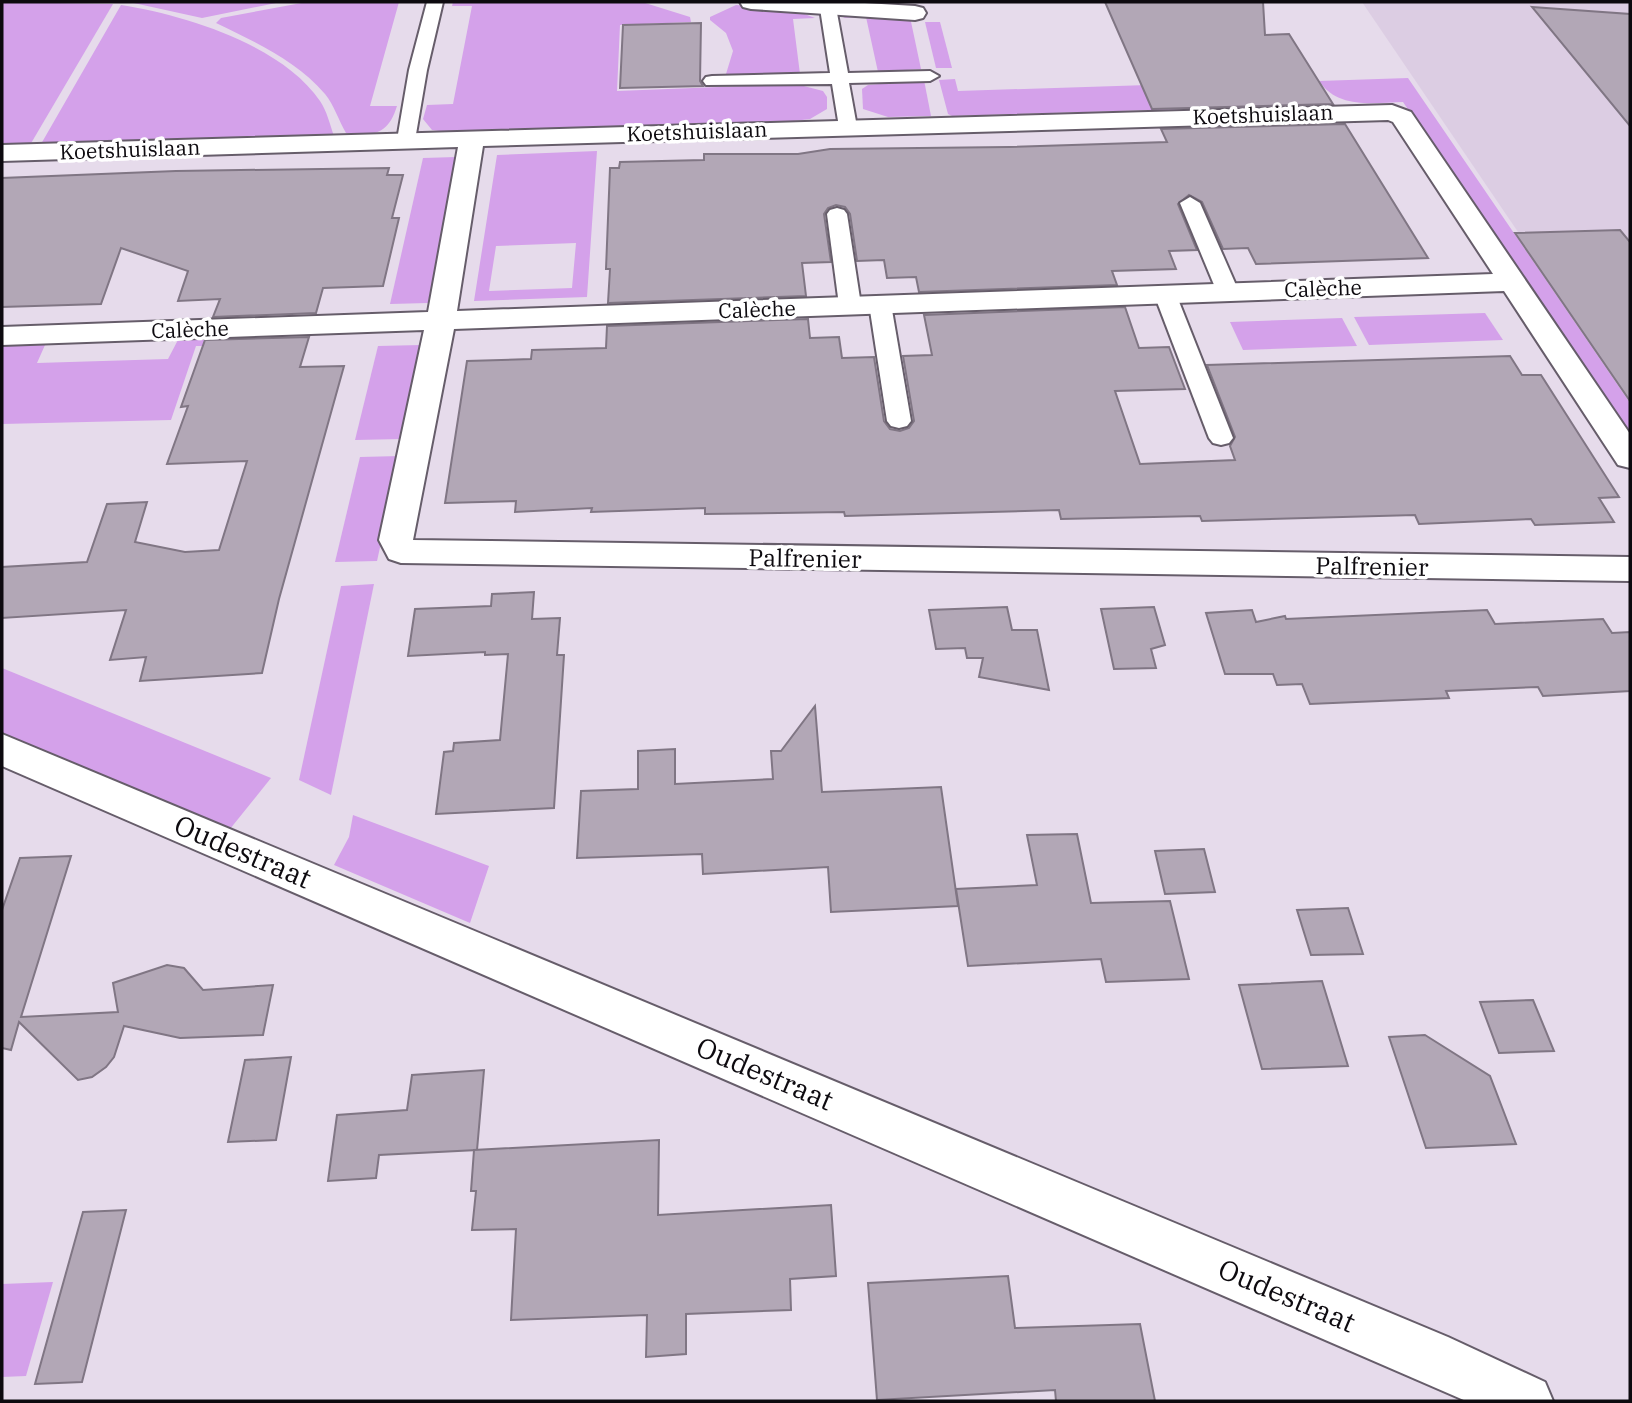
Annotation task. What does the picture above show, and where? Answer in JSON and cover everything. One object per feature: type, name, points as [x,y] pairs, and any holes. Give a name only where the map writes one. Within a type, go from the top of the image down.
[{"type":"street","points":[[751,2],[915,13]]},
{"type":"street","name":"Koetshuislaan","points":[[2,153],[1391,112],[1402,117],[1512,282]]},
{"type":"street","name":"Palfrenier","points":[[472,138],[441,320],[396,540],[401,551],[1630,569]]},
{"type":"street","points":[[1512,282],[1630,458]]},
{"type":"street","name":"Calèche","points":[[2,336],[1512,282]]},
{"type":"street","name":"Oudestraat","points":[[2,749],[1429,1356],[1526,1401]]},
{"type":"lane","points":[[407,140],[418,70],[435,2]]},
{"type":"lane","points":[[827,5],[848,127]]},
{"type":"lane","points":[[712,81],[930,76]]},
{"type":"lane","points":[[1190,203],[1228,292]]},
{"type":"lane","points":[[837,214],[850,306]]},
{"type":"lane","points":[[1166,294],[1221,438]]},
{"type":"lane","points":[[880,304],[899,421]]},
{"type":"shaded area","points":[[2,2],[113,4],[30,145],[2,146]]},
{"type":"shaded area","points":[[129,2],[281,2],[202,18]]},
{"type":"shaded area","points":[[307,2],[399,2],[370,106],[397,106],[389,123],[379,132],[346,133],[328,98],[301,71],[274,53],[216,23],[221,18]]},
{"type":"shaded area","points":[[453,2],[642,2],[690,17],[691,22],[620,25],[617,91],[796,84],[823,91],[827,97],[827,109],[810,119],[794,121],[447,132],[432,130],[423,119],[427,105],[453,104],[472,6],[452,6]]},
{"type":"shaded area","points":[[1362,2],[1630,2],[1630,397]]},
{"type":"shaded area","points":[[121,5],[202,25],[257,49],[282,64],[303,81],[320,101],[334,136],[41,144]]},
{"type":"shaded area","points":[[736,5],[794,10],[815,18],[793,19],[800,74],[726,74],[733,51],[726,33],[710,20],[710,17]]},
{"type":"shaded area","points":[[852,13],[910,17],[921,69],[878,72],[866,17],[843,18]]},
{"type":"shaded area","points":[[925,22],[940,22],[952,68],[936,68]]},
{"type":"shaded area","points":[[1408,78],[1630,403],[1630,438],[1403,102],[1368,103],[1346,100],[1327,90],[1319,81]]},
{"type":"shaded area","points":[[955,79],[958,91],[1301,80],[1304,100],[1290,106],[952,116],[948,114],[939,80]]},
{"type":"shaded area","points":[[924,80],[931,116],[888,117],[863,109],[862,89],[868,85]]},
{"type":"shaded area","points":[[597,151],[587,297],[474,301],[497,155]],"holes":[[[576,243],[572,288],[489,291],[496,246]]]},
{"type":"shaded area","points":[[456,157],[428,303],[390,304],[423,158]]},
{"type":"shaded area","points":[[1485,313],[1503,340],[1369,345],[1354,317]]},
{"type":"shaded area","points":[[1342,318],[1357,346],[1243,350],[1230,322]]},
{"type":"shaded area","points":[[239,336],[237,346],[196,346],[171,420],[2,424],[2,346],[45,345],[37,363],[168,359],[179,338]]},
{"type":"shaded area","points":[[421,345],[402,439],[355,440],[378,346]]},
{"type":"shaded area","points":[[400,456],[377,561],[335,562],[360,457]]},
{"type":"shaded area","points":[[374,584],[331,795],[299,780],[341,586]]},
{"type":"shaded area","points":[[2,668],[271,778],[230,829],[2,736]]},
{"type":"shaded area","points":[[353,815],[489,866],[470,923],[334,865],[349,837]]},
{"type":"shaded area","points":[[53,1282],[26,1376],[2,1377],[2,1284]]},
{"type":"building","points":[[1105,2],[1263,2],[1265,35],[1289,34],[1333,104],[1152,109]]},
{"type":"building","points":[[1532,7],[1630,14],[1630,126]]},
{"type":"building","points":[[701,23],[700,81],[703,86],[620,88],[623,25]]},
{"type":"building","points":[[1345,124],[1428,258],[1256,264],[1248,248],[1223,249],[1202,202],[1189,195],[1178,204],[1197,250],[1169,251],[1176,269],[1112,271],[1117,285],[919,292],[916,277],[887,278],[884,260],[857,261],[850,214],[845,207],[836,205],[828,208],[824,214],[831,262],[802,263],[806,296],[608,303],[610,269],[606,269],[610,168],[619,168],[620,162],[704,160],[704,154],[798,154],[830,149],[1167,142],[1161,129]]},
{"type":"building","points":[[389,168],[387,175],[403,175],[392,218],[399,218],[383,286],[323,288],[316,313],[213,317],[220,299],[178,301],[188,271],[121,248],[101,304],[2,307],[2,178],[176,171]]},
{"type":"building","points":[[1620,230],[1630,242],[1630,401],[1515,233]]},
{"type":"building","points":[[1125,307],[1139,348],[1169,347],[1185,389],[1115,391],[1140,464],[1235,460],[1230,446],[1235,437],[1207,365],[1510,356],[1522,375],[1541,375],[1619,497],[1599,498],[1614,522],[1535,525],[1531,519],[1419,524],[1415,515],[1202,521],[1200,516],[1061,519],[1059,510],[845,516],[844,512],[705,514],[705,508],[591,512],[592,508],[515,512],[516,501],[445,503],[467,361],[531,359],[532,350],[606,348],[607,326],[808,319],[810,338],[839,337],[842,358],[874,357],[884,421],[890,429],[900,431],[909,428],[914,421],[903,356],[932,355],[924,315]]},
{"type":"building","points":[[309,337],[300,367],[344,366],[279,599],[262,673],[140,681],[146,657],[110,660],[126,610],[2,618],[2,567],[87,562],[107,504],[147,502],[135,542],[185,552],[219,550],[247,461],[167,464],[188,406],[181,407],[205,340]]},
{"type":"building","points":[[534,592],[532,619],[560,618],[557,655],[564,655],[554,808],[436,814],[444,752],[453,751],[454,743],[500,740],[508,654],[485,655],[485,652],[408,656],[415,609],[491,606],[492,594]]},
{"type":"building","points":[[1007,607],[1012,630],[1037,630],[1049,690],[979,677],[983,658],[967,658],[965,648],[936,649],[929,610]]},
{"type":"building","points":[[1154,607],[1165,645],[1151,649],[1156,668],[1114,669],[1101,609]]},
{"type":"building","points":[[1252,610],[1256,622],[1285,616],[1286,619],[1487,610],[1495,624],[1603,619],[1612,633],[1630,632],[1630,691],[1543,696],[1538,687],[1446,691],[1449,698],[1310,704],[1302,684],[1277,685],[1273,674],[1225,674],[1206,613]]},
{"type":"building","points":[[815,706],[822,792],[941,787],[958,906],[831,912],[828,867],[703,874],[702,854],[577,858],[581,791],[638,789],[638,751],[675,749],[675,784],[773,779],[771,751],[781,751]]},
{"type":"building","points":[[1077,834],[1091,903],[1170,901],[1189,979],[1106,982],[1101,959],[968,966],[956,889],[1037,885],[1027,835]]},
{"type":"building","points":[[1204,849],[1215,892],[1165,894],[1155,851]]},
{"type":"building","points":[[71,856],[21,1017],[118,1012],[113,983],[167,965],[184,968],[203,990],[273,985],[263,1035],[180,1038],[124,1026],[114,1057],[106,1067],[92,1077],[78,1080],[19,1022],[11,1050],[2,1048],[2,910],[20,858]]},
{"type":"building","points":[[1348,908],[1363,954],[1311,955],[1297,910]]},
{"type":"building","points":[[1322,981],[1348,1066],[1262,1069],[1239,985]]},
{"type":"building","points":[[1533,1000],[1554,1051],[1499,1053],[1480,1002]]},
{"type":"building","points":[[1425,1035],[1490,1076],[1516,1144],[1426,1148],[1389,1037]]},
{"type":"building","points":[[291,1057],[276,1140],[228,1142],[245,1060]]},
{"type":"building","points":[[484,1070],[477,1150],[379,1155],[376,1178],[328,1181],[337,1115],[407,1110],[412,1075]]},
{"type":"building","points":[[659,1140],[658,1215],[831,1205],[836,1276],[790,1279],[791,1310],[686,1314],[686,1354],[646,1357],[647,1315],[511,1320],[516,1229],[472,1230],[476,1191],[471,1191],[474,1150]]},
{"type":"building","points":[[126,1210],[82,1382],[35,1384],[83,1212]]},
{"type":"building","points":[[1008,1276],[1015,1328],[1140,1324],[1155,1401],[1056,1401],[1055,1390],[877,1400],[868,1283]]}]
